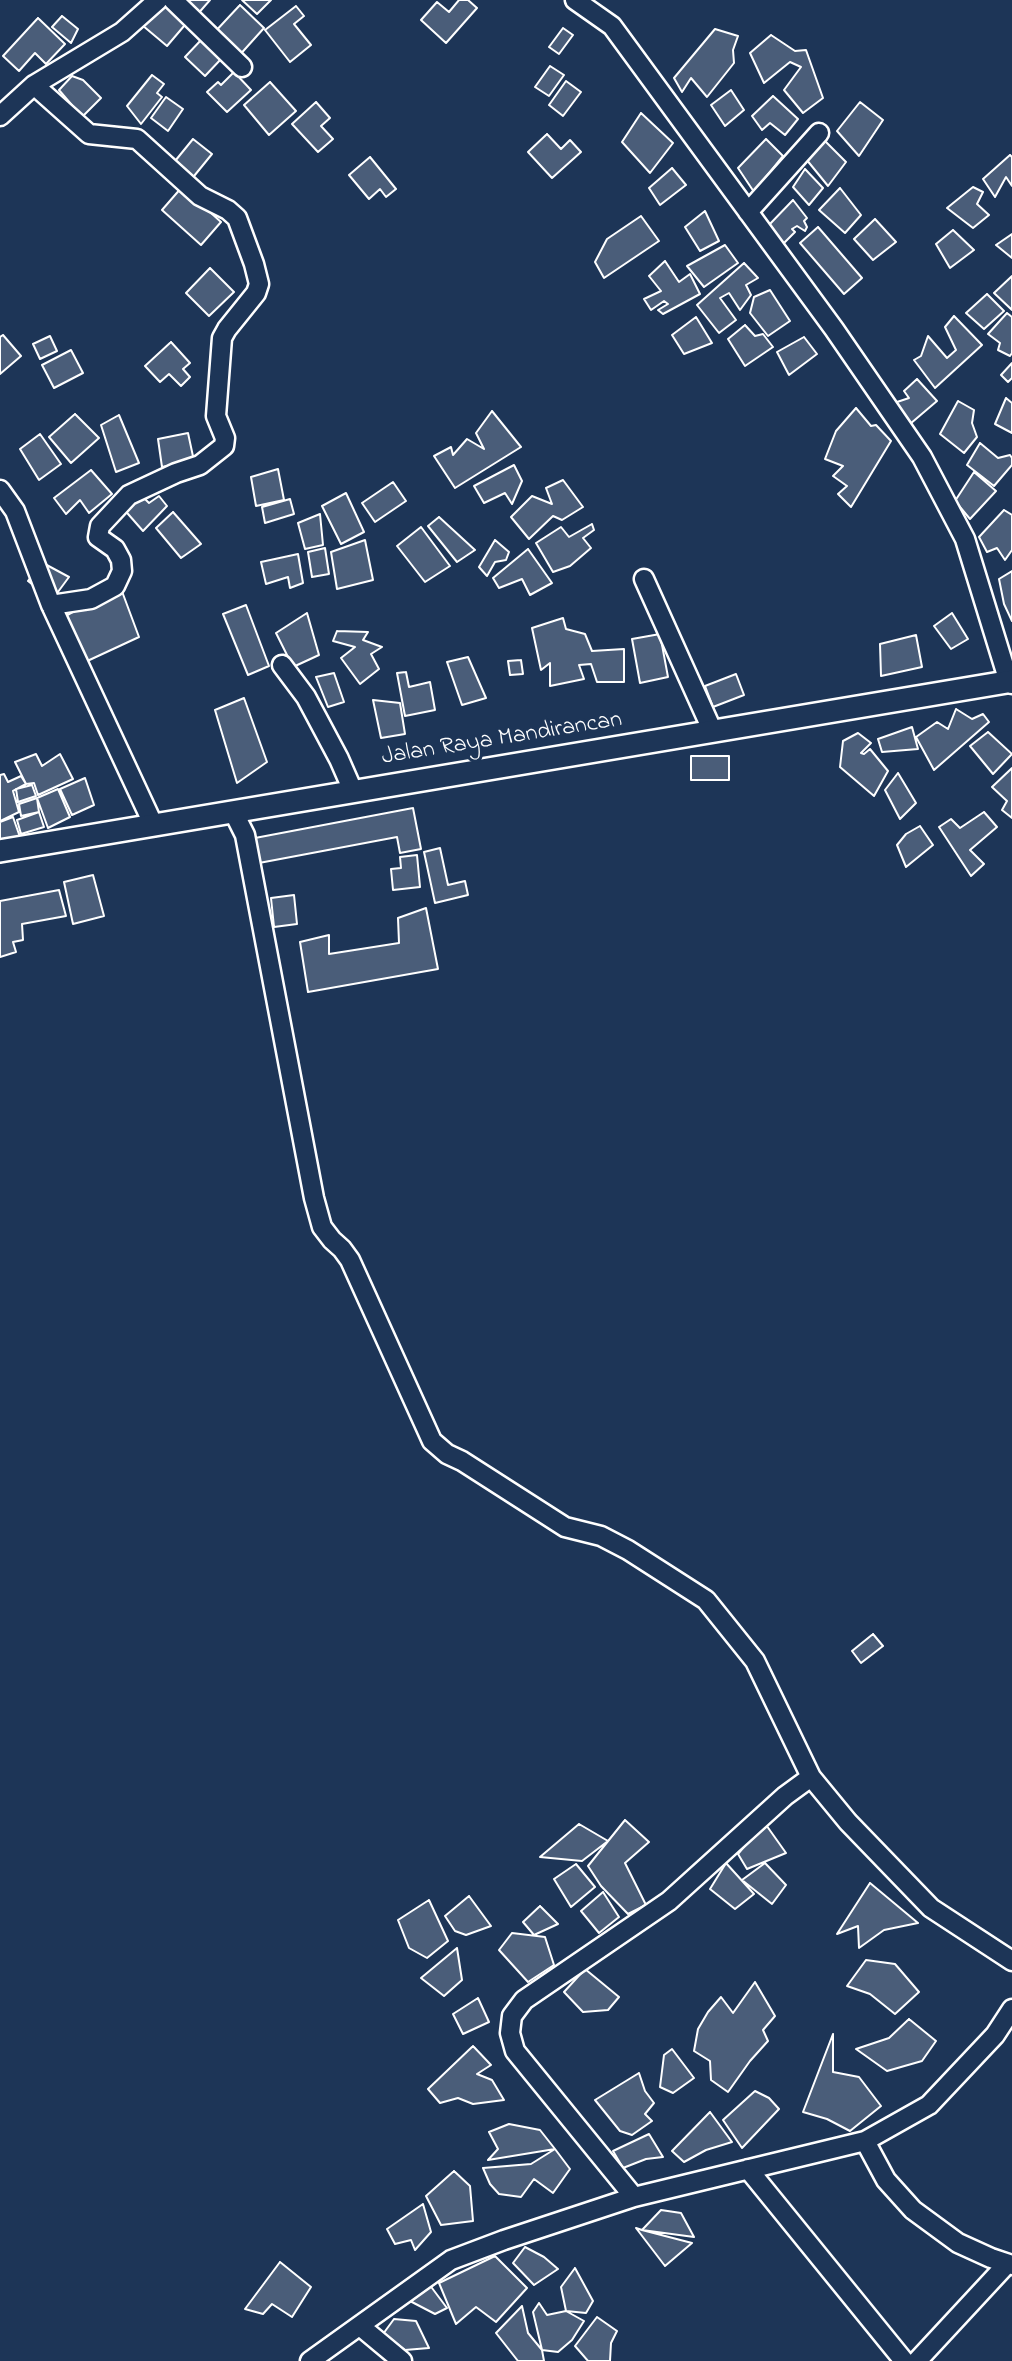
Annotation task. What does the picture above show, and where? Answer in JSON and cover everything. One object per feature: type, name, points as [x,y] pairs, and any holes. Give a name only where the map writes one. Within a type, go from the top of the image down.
[{"type":"street","points":[[0,116],[34,86],[122,32],[158,0]]},
{"type":"street","points":[[173,0],[242,67]]},
{"type":"street","points":[[575,0],[612,26],[922,457],[965,539],[1011,683]]},
{"type":"street","points":[[34,86],[89,134],[137,139],[200,196],[228,210],[237,218],[259,284],[256,293],[222,338],[216,416],[225,438],[225,446],[200,465],[176,472],[129,495],[100,526],[98,537],[116,549],[121,560],[122,571],[115,586],[90,598],[51,605]]},
{"type":"street","points":[[748,212],[819,133]]},
{"type":"street","points":[[0,490],[15,511],[51,605],[153,827]]},
{"type":"street","points":[[644,579],[713,732]]},
{"type":"street","points":[[282,665],[306,697],[340,759],[353,792]]},
{"type":"street","name":"Jalan Raya Mandirancan","points":[[0,852],[1011,683]]},
{"type":"street","points":[[234,813],[245,835],[314,1198],[322,1227],[350,1261],[432,1441],[447,1454],[565,1527],[601,1536],[706,1600],[755,1661],[811,1777],[848,1822],[931,1908],[1012,1961]]},
{"type":"street","points":[[634,2196],[515,2051],[510,2033],[512,2016],[523,2000],[669,1900],[785,1796],[811,1777]]},
{"type":"street","points":[[310,2361],[451,2260],[634,2196],[865,2141],[929,2105],[995,2035],[1012,2009]]},
{"type":"street","points":[[865,2141],[886,2180],[913,2210],[958,2243],[1009,2264],[917,2361]]},
{"type":"street","points":[[748,2169],[904,2361]]},
{"type":"street","points":[[360,2326],[402,2361]]},
{"type":"building","points":[[164,0],[190,19],[167,46],[142,25]]},
{"type":"building","points":[[178,0],[210,0],[196,16]]},
{"type":"building","points":[[242,0],[271,0],[257,14]]},
{"type":"building","points":[[459,0],[468,0],[477,8],[446,43],[421,20],[437,2],[449,12]]},
{"type":"building","points":[[240,5],[264,28],[237,58],[212,35]]},
{"type":"building","points":[[296,6],[304,16],[294,24],[311,45],[290,62],[265,30]]},
{"type":"building","points":[[62,16],[78,29],[71,43],[52,27]]},
{"type":"building","points":[[38,18],[65,44],[46,64],[35,53],[19,71],[3,56]]},
{"type":"building","points":[[563,28],[573,35],[559,54],[549,47]]},
{"type":"building","points":[[715,29],[738,36],[733,50],[734,63],[707,97],[691,78],[682,92],[674,78]]},
{"type":"building","points":[[771,35],[795,51],[806,50],[823,98],[803,113],[784,90],[801,67],[790,62],[764,83],[750,53]]},
{"type":"building","points":[[202,39],[222,58],[205,76],[185,57]]},
{"type":"building","points":[[550,66],[564,75],[549,96],[535,87]]},
{"type":"building","points":[[234,72],[251,90],[227,112],[207,92],[218,82],[221,85]]},
{"type":"building","points":[[152,75],[164,84],[157,93],[162,97],[141,124],[127,106]]},
{"type":"building","points":[[72,76],[83,80],[101,98],[82,117],[59,90]]},
{"type":"building","points":[[566,81],[581,92],[563,116],[549,105]]},
{"type":"building","points":[[270,82],[296,111],[269,135],[244,105]]},
{"type":"building","points":[[731,90],[744,110],[725,126],[711,105]]},
{"type":"building","points":[[773,96],[798,119],[785,135],[770,123],[762,130],[752,116]]},
{"type":"building","points":[[166,97],[183,109],[168,131],[151,118]]},
{"type":"building","points":[[316,102],[330,118],[321,126],[333,139],[318,152],[292,124]]},
{"type":"building","points":[[860,102],[883,120],[859,156],[837,131]]},
{"type":"building","points":[[641,113],[673,143],[650,173],[622,142]]},
{"type":"building","points":[[547,134],[561,149],[570,140],[581,152],[552,178],[528,152]]},
{"type":"building","points":[[193,139],[212,154],[190,181],[171,166]]},
{"type":"building","points":[[766,139],[783,156],[754,192],[738,168]]},
{"type":"building","points":[[823,139],[846,162],[828,186],[806,159]]},
{"type":"building","points":[[1010,155],[1012,186],[1006,177],[995,197],[983,179]]},
{"type":"building","points":[[370,157],[396,189],[386,197],[380,189],[369,199],[349,175]]},
{"type":"building","points":[[672,168],[686,185],[660,205],[649,188]]},
{"type":"building","points":[[805,169],[823,188],[809,205],[793,187]]},
{"type":"building","points":[[182,187],[221,222],[201,245],[162,210]]},
{"type":"building","points":[[973,187],[983,192],[977,204],[989,215],[973,228],[947,208]]},
{"type":"building","points":[[840,188],[861,215],[845,233],[819,210]]},
{"type":"building","points":[[793,200],[807,218],[804,221],[807,227],[805,231],[797,226],[792,229],[795,232],[782,245],[768,226]]},
{"type":"building","points":[[705,211],[719,241],[700,251],[685,227]]},
{"type":"building","points":[[641,216],[659,241],[604,278],[595,262],[607,239]]},
{"type":"building","points":[[875,219],[896,242],[873,260],[854,239]]},
{"type":"building","points":[[818,227],[862,278],[844,294],[800,243]]},
{"type":"building","points":[[953,230],[974,250],[950,268],[936,244]]},
{"type":"building","points":[[1012,234],[1012,258],[996,245]]},
{"type":"building","points":[[725,245],[738,263],[704,287],[687,266]]},
{"type":"building","points":[[665,261],[679,282],[690,274],[700,294],[663,314],[658,310],[668,304],[664,301],[651,310],[644,299],[661,291],[649,276]]},
{"type":"building","points":[[744,263],[758,278],[746,285],[751,295],[740,310],[729,293],[720,298],[736,320],[719,333],[697,305]]},
{"type":"building","points":[[210,268],[234,292],[209,316],[186,293]]},
{"type":"building","points":[[1012,276],[1012,310],[994,293]]},
{"type":"building","points":[[770,290],[790,321],[768,336],[750,313],[754,297]]},
{"type":"building","points":[[987,294],[1004,311],[984,329],[966,313]]},
{"type":"building","points":[[1007,313],[1012,317],[1010,356],[998,350],[1000,343],[988,334]]},
{"type":"building","points":[[954,316],[982,345],[935,388],[914,360],[921,356],[928,336],[947,358],[956,350],[945,327]]},
{"type":"building","points":[[696,317],[712,343],[684,354],[672,335]]},
{"type":"building","points":[[745,325],[755,336],[763,334],[773,347],[745,366],[728,339]]},
{"type":"building","points":[[3,335],[21,356],[0,374],[0,337]]},
{"type":"building","points":[[50,336],[57,351],[40,359],[33,344]]},
{"type":"building","points":[[804,337],[817,354],[789,375],[777,352]]},
{"type":"building","points":[[171,342],[190,363],[183,369],[190,377],[181,386],[169,374],[160,382],[145,366]]},
{"type":"building","points":[[71,350],[83,373],[54,388],[42,365]]},
{"type":"building","points":[[1012,363],[1012,378],[1008,382],[1001,375]]},
{"type":"building","points":[[917,379],[937,401],[910,424],[906,418],[900,417],[894,403],[909,398],[904,391]]},
{"type":"building","points":[[1006,398],[1012,403],[1012,433],[995,424]]},
{"type":"building","points":[[958,401],[974,410],[972,423],[977,437],[964,453],[940,434]]},
{"type":"building","points":[[856,408],[871,426],[876,425],[891,441],[851,507],[838,494],[847,486],[833,476],[843,466],[825,459],[836,431]]},
{"type":"building","points":[[492,411],[521,447],[455,488],[434,456],[451,447],[453,455],[467,439],[484,449],[476,433]]},
{"type":"building","points":[[75,414],[99,438],[71,463],[49,437]]},
{"type":"building","points":[[119,415],[139,463],[116,472],[101,425]]},
{"type":"building","points":[[188,433],[194,461],[162,467],[158,439]]},
{"type":"building","points":[[40,434],[61,464],[39,480],[20,449]]},
{"type":"building","points":[[980,443],[998,458],[1010,455],[1012,458],[1012,465],[994,486],[967,465]]},
{"type":"building","points":[[514,465],[522,481],[512,504],[505,493],[484,503],[474,486]]},
{"type":"building","points":[[278,469],[284,500],[256,506],[251,477]]},
{"type":"building","points":[[91,470],[112,494],[89,513],[80,500],[66,514],[54,498]]},
{"type":"building","points":[[974,472],[996,491],[970,519],[955,501]]},
{"type":"building","points":[[563,480],[583,507],[562,520],[553,516],[529,539],[511,517],[532,496],[552,504],[546,488]]},
{"type":"building","points":[[393,482],[406,501],[375,522],[362,503]]},
{"type":"building","points":[[346,493],[364,532],[341,544],[322,506]]},
{"type":"building","points":[[142,496],[149,503],[159,496],[167,506],[143,531],[121,506]]},
{"type":"building","points":[[290,499],[294,514],[265,523],[262,507]]},
{"type":"building","points":[[1004,510],[1012,515],[1012,550],[1005,560],[997,548],[987,552],[979,537]]},
{"type":"building","points":[[173,512],[201,544],[181,558],[156,528]]},
{"type":"building","points":[[320,514],[323,545],[305,549],[298,523]]},
{"type":"building","points":[[439,517],[475,550],[457,562],[428,526]]},
{"type":"building","points":[[592,524],[594,530],[583,538],[591,548],[570,566],[553,572],[536,543],[561,527],[569,537]]},
{"type":"building","points":[[421,527],[450,566],[425,582],[397,546]]},
{"type":"building","points":[[365,540],[373,580],[337,589],[331,552]]},
{"type":"building","points":[[495,540],[509,552],[506,560],[495,562],[487,576],[479,567]]},
{"type":"building","points":[[325,548],[329,574],[312,577],[308,552]]},
{"type":"building","points":[[528,549],[552,583],[530,595],[522,579],[499,588],[493,578]]},
{"type":"building","points":[[298,554],[303,583],[290,588],[288,577],[266,584],[261,562]]},
{"type":"building","points":[[43,563],[69,577],[52,600],[28,581]]},
{"type":"building","points":[[1012,571],[1012,621],[1004,604],[999,579]]},
{"type":"building","points":[[120,586],[139,637],[83,663],[66,616]]},
{"type":"building","points":[[246,605],[269,666],[248,675],[223,614]]},
{"type":"building","points":[[307,613],[319,655],[293,667],[276,633]]},
{"type":"building","points":[[952,613],[968,639],[951,649],[934,626]]},
{"type":"building","points":[[563,618],[566,629],[585,634],[592,651],[624,649],[624,682],[597,682],[591,664],[579,665],[584,679],[550,686],[550,663],[541,670],[532,628]]},
{"type":"building","points":[[337,631],[368,632],[363,640],[382,647],[371,654],[379,669],[360,684],[341,658],[355,647],[333,641]]},
{"type":"building","points":[[660,634],[668,677],[640,683],[632,639]]},
{"type":"building","points":[[916,635],[922,667],[881,676],[880,644]]},
{"type":"building","points":[[468,657],[486,698],[462,705],[447,662]]},
{"type":"building","points":[[521,660],[523,674],[510,675],[508,661]]},
{"type":"building","points":[[406,672],[409,687],[430,682],[435,710],[405,716],[397,673]]},
{"type":"building","points":[[334,673],[344,702],[328,707],[316,677]]},
{"type":"building","points":[[736,674],[744,695],[713,707],[705,686]]},
{"type":"building","points":[[244,698],[267,762],[237,783],[215,710]]},
{"type":"building","points":[[373,700],[400,703],[405,734],[381,738]]},
{"type":"building","points":[[956,709],[972,719],[983,714],[989,722],[934,770],[916,737],[937,722],[948,729]]},
{"type":"building","points":[[912,727],[918,749],[882,752],[878,739]]},
{"type":"building","points":[[988,732],[1012,754],[993,774],[970,746]]},
{"type":"building","points":[[858,733],[871,743],[861,753],[864,754],[870,749],[888,771],[874,796],[840,767],[843,741]]},
{"type":"building","points":[[36,754],[42,766],[60,754],[73,779],[38,795],[34,783],[26,784],[15,762]]},
{"type":"building","points":[[691,756],[729,756],[729,780],[691,780]]},
{"type":"building","points":[[1012,768],[1012,818],[1002,810],[1007,801],[992,787]]},
{"type":"building","points":[[898,773],[916,803],[900,819],[885,790]]},
{"type":"building","points":[[4,774],[8,782],[21,776],[26,784],[13,791],[19,812],[0,821],[0,775]]},
{"type":"building","points":[[85,778],[94,805],[72,815],[60,789]]},
{"type":"building","points":[[32,785],[36,796],[18,802],[16,789]]},
{"type":"building","points":[[58,789],[70,817],[48,828],[37,798]]},
{"type":"building","points":[[37,798],[39,812],[21,816],[19,804]]},
{"type":"building","points":[[413,808],[421,849],[400,853],[397,837],[259,863],[255,838]]},
{"type":"building","points":[[39,812],[44,827],[21,834],[17,820]]},
{"type":"building","points":[[984,812],[997,827],[970,850],[984,864],[971,876],[939,827],[951,819],[960,828]]},
{"type":"building","points":[[13,817],[21,840],[0,843],[0,822]]},
{"type":"building","points":[[920,826],[933,845],[906,867],[897,845],[906,834]]},
{"type":"building","points":[[440,848],[448,885],[465,881],[468,895],[435,903],[424,852]]},
{"type":"building","points":[[417,855],[420,887],[393,890],[391,869],[401,868],[400,857]]},
{"type":"building","points":[[93,875],[104,916],[73,924],[64,882]]},
{"type":"building","points":[[59,890],[66,916],[22,924],[23,940],[13,942],[16,952],[0,957],[0,901]]},
{"type":"building","points":[[294,895],[297,924],[274,927],[271,898]]},
{"type":"building","points":[[426,908],[438,969],[308,992],[300,942],[329,935],[329,954],[399,943],[398,918]]},
{"type":"building","points":[[873,1634],[883,1646],[861,1663],[852,1651]]},
{"type":"building","points":[[625,1820],[649,1842],[625,1863],[646,1905],[628,1914],[601,1886],[588,1866]]},
{"type":"building","points":[[764,1822],[786,1853],[747,1869],[738,1854]]},
{"type":"building","points":[[579,1824],[608,1841],[582,1861],[540,1857]]},
{"type":"building","points":[[726,1863],[754,1894],[735,1909],[710,1889]]},
{"type":"building","points":[[765,1863],[786,1885],[772,1904],[742,1880]]},
{"type":"building","points":[[576,1864],[595,1887],[571,1907],[554,1879]]},
{"type":"building","points":[[870,1883],[918,1923],[884,1930],[859,1948],[858,1926],[837,1934]]},
{"type":"building","points":[[603,1892],[619,1917],[599,1933],[581,1911]]},
{"type":"building","points":[[469,1896],[491,1926],[466,1935],[455,1931],[445,1916]]},
{"type":"building","points":[[429,1900],[448,1941],[427,1958],[409,1948],[398,1920]]},
{"type":"building","points":[[540,1906],[558,1924],[534,1935],[523,1922]]},
{"type":"building","points":[[512,1933],[545,1937],[554,1965],[528,1982],[499,1950]]},
{"type":"building","points":[[457,1948],[462,1980],[444,1996],[421,1978]]},
{"type":"building","points":[[866,1960],[895,1964],[919,1992],[895,2014],[870,1994],[847,1986]]},
{"type":"building","points":[[585,1969],[619,1997],[608,2010],[583,2012],[564,1992]]},
{"type":"building","points":[[755,1982],[775,2016],[763,2030],[768,2041],[728,2092],[711,2080],[710,2061],[694,2051],[698,2029],[721,1997],[733,2013]]},
{"type":"building","points":[[478,1998],[489,2022],[463,2034],[453,2014]]},
{"type":"building","points":[[909,2019],[936,2041],[922,2061],[887,2071],[856,2049],[889,2038]]},
{"type":"building","points":[[833,2034],[833,2072],[859,2077],[881,2106],[850,2131],[827,2119],[803,2112]]},
{"type":"building","points":[[473,2046],[491,2065],[477,2074],[492,2080],[504,2100],[473,2104],[458,2098],[440,2103],[428,2089]]},
{"type":"building","points":[[672,2049],[694,2078],[673,2093],[660,2087],[664,2055]]},
{"type":"building","points":[[639,2073],[645,2091],[654,2103],[645,2114],[652,2121],[632,2135],[620,2131],[595,2100]]},
{"type":"building","points":[[755,2091],[769,2098],[779,2109],[742,2148],[723,2120]]},
{"type":"building","points":[[710,2112],[732,2142],[706,2150],[684,2162],[672,2151]]},
{"type":"building","points":[[509,2124],[540,2130],[555,2149],[488,2160],[498,2149],[489,2132]]},
{"type":"building","points":[[649,2134],[663,2157],[646,2159],[623,2168],[613,2151]]},
{"type":"building","points":[[555,2149],[570,2169],[553,2193],[534,2179],[521,2197],[499,2194],[490,2184],[483,2168],[531,2164]]},
{"type":"building","points":[[454,2171],[470,2186],[473,2221],[441,2225],[426,2196]]},
{"type":"building","points":[[423,2204],[431,2232],[415,2250],[411,2240],[395,2244],[387,2229]]},
{"type":"building","points":[[661,2210],[681,2213],[694,2237],[642,2230]]},
{"type":"building","points":[[636,2228],[642,2230],[692,2243],[665,2266]]},
{"type":"building","points":[[525,2247],[544,2257],[558,2269],[534,2285],[513,2263]]},
{"type":"building","points":[[495,2256],[527,2288],[496,2322],[476,2307],[456,2324],[439,2283]]},
{"type":"building","points":[[280,2262],[311,2287],[292,2317],[272,2304],[263,2314],[245,2309]]},
{"type":"building","points":[[575,2268],[593,2301],[586,2313],[566,2311],[561,2287]]},
{"type":"building","points":[[429,2284],[447,2308],[435,2314],[410,2301]]},
{"type":"building","points":[[539,2303],[547,2315],[566,2311],[584,2321],[572,2340],[558,2352],[542,2350],[533,2312]]},
{"type":"building","points":[[522,2306],[528,2333],[542,2350],[544,2361],[518,2361],[496,2333]]},
{"type":"building","points":[[597,2317],[617,2331],[611,2343],[610,2361],[588,2361],[575,2346]]},
{"type":"building","points":[[394,2319],[416,2321],[429,2348],[405,2350],[383,2334]]}]
